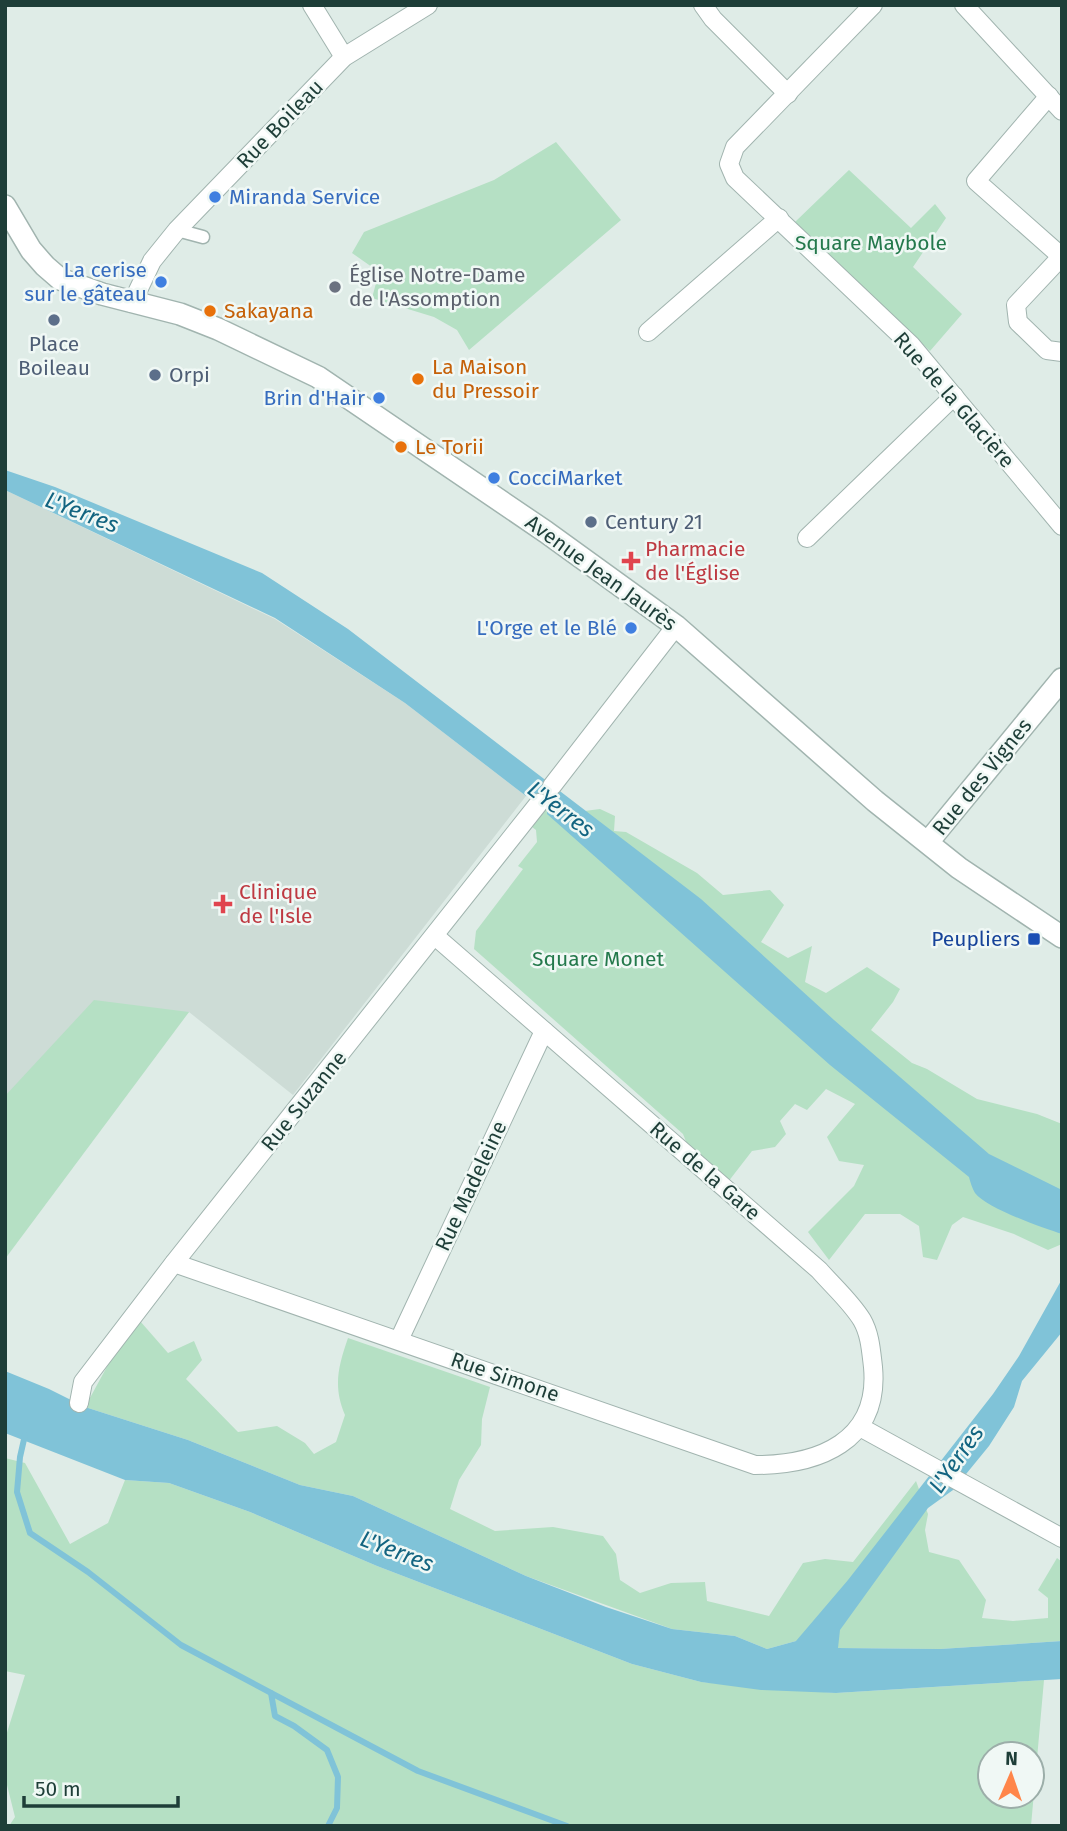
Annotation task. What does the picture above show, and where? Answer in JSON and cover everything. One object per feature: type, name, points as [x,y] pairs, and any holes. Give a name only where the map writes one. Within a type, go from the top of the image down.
[{"type":"street","points":[[312,5],[344,57]]},
{"type":"street","name":"Rue Boileau","points":[[132,303],[152,261],[177,230],[344,57],[428,5]]},
{"type":"street","points":[[703,5],[713,19],[788,94]]},
{"type":"street","name":"Rue de la Glacière","points":[[873,5],[735,147],[729,164],[735,178],[911,345],[1062,526]]},
{"type":"street","points":[[964,5],[1062,111]]},
{"type":"street","points":[[1049,96],[976,181],[1062,257],[1016,304],[1018,322],[1047,350],[1062,352]]},
{"type":"street","name":"Avenue Jean Jaurès","points":[[5,206],[31,250],[60,279],[132,303],[180,314],[218,329],[318,377],[546,532],[676,626],[875,802],[959,868],[1062,937]]},
{"type":"street","points":[[648,332],[779,219]]},
{"type":"street","points":[[177,230],[203,237]]},
{"type":"street","points":[[807,538],[954,396]]},
{"type":"street","points":[[552,786],[676,626]]},
{"type":"street","name":"Rue des Vignes","points":[[928,842],[1062,679]]},
{"type":"street","name":"Rue Suzanne","points":[[79,1403],[83,1382],[174,1263],[539,803]]},
{"type":"street","name":"Rue de la Gare","points":[[435,936],[819,1270],[848,1302],[861,1319],[869,1336],[873,1390],[860,1427],[838,1448]]},
{"type":"street","name":"Rue Madeleine","points":[[399,1340],[544,1031]]},
{"type":"street","name":"Rue Simone","points":[[174,1263],[755,1465],[779,1465],[838,1448]]},
{"type":"street","points":[[860,1427],[1062,1538]]},
{"type":"shaded area","name":"Clinique de l'Isle","points":[[5,490],[275,619],[405,703],[526,796],[293,1095],[189,1012],[5,1232]]},
{"type":"green space","points":[[556,142],[621,220],[469,350],[457,330],[434,317],[372,298],[379,272],[352,253],[364,232],[494,180]]},
{"type":"green space","name":"Square Maybole","points":[[849,170],[911,228],[935,204],[946,218],[913,267],[962,314],[930,351],[795,222]]},
{"type":"green space","name":"Square Monet","points":[[542,805],[577,812],[600,809],[615,816],[614,831],[626,832],[697,873],[723,895],[770,890],[784,905],[761,942],[788,958],[812,946],[805,982],[826,993],[867,967],[900,989],[871,1030],[912,1063],[977,1099],[1037,1114],[1062,1124],[1062,1244],[1048,1250],[1014,1234],[963,1217],[952,1225],[937,1260],[923,1257],[919,1226],[900,1214],[865,1214],[829,1260],[808,1232],[854,1186],[864,1165],[839,1161],[827,1137],[855,1104],[826,1089],[807,1110],[795,1104],[780,1121],[786,1134],[775,1147],[752,1151],[728,1182],[687,1144],[683,1134],[474,949],[476,931],[523,869],[518,866],[537,842],[536,830],[527,823]]},
{"type":"green space","points":[[94,1000],[189,1012],[5,1259],[5,1096]]},
{"type":"green space","points":[[140,1321],[168,1353],[194,1341],[202,1360],[186,1379],[238,1432],[277,1426],[305,1443],[314,1454],[336,1442],[345,1415],[339,1395],[338,1377],[348,1338],[490,1387],[482,1419],[481,1445],[459,1480],[450,1509],[495,1531],[553,1527],[603,1536],[616,1554],[620,1580],[640,1593],[671,1583],[705,1582],[707,1601],[769,1616],[803,1563],[825,1559],[853,1562],[916,1481],[928,1514],[925,1530],[929,1552],[959,1560],[986,1600],[982,1618],[1013,1621],[1048,1618],[1048,1598],[1038,1590],[1057,1558],[1062,1562],[1062,1641],[940,1649],[838,1648],[796,1641],[767,1649],[735,1636],[672,1629],[526,1576],[353,1496],[300,1485],[188,1440],[85,1407],[115,1352]]},
{"type":"green space","points":[[5,1458],[25,1463],[70,1544],[108,1523],[125,1480],[169,1483],[250,1512],[377,1566],[632,1664],[701,1682],[836,1693],[1044,1680],[1039,1740],[976,1740],[976,1810],[1032,1810],[1031,1826],[9,1826],[15,1817],[5,1777],[5,1739],[25,1675],[5,1671]]},
{"type":"water","name":"L'Yerres","points":[[5,470],[55,487],[262,573],[348,629],[701,899],[834,1020],[989,1154],[1062,1190],[1062,1234],[1016,1217],[981,1199],[975,1193],[969,1177],[830,1065],[547,814],[547,808],[535,798],[526,796],[405,703],[275,618],[5,490]]},
{"type":"water","name":"L'Yerres","points":[[1062,1279],[1062,1332],[1022,1381],[1014,1407],[989,1446],[953,1490],[928,1508],[840,1630],[838,1648],[940,1649],[1062,1641],[1062,1679],[836,1693],[761,1690],[701,1682],[632,1664],[377,1566],[250,1512],[169,1483],[125,1480],[5,1433],[5,1371],[85,1407],[188,1440],[300,1485],[353,1496],[526,1576],[606,1607],[672,1629],[735,1636],[767,1649],[796,1641],[848,1580],[993,1394],[1019,1356]]},
{"type":"waterway","points":[[25,1435],[17,1492],[30,1533],[88,1572],[181,1645],[418,1771],[567,1826]]},
{"type":"waterway","points":[[271,1693],[275,1716],[327,1750],[338,1777],[337,1808],[328,1826]]},
{"type":"place","name":"Miranda Service","points":[[215,197]]},
{"type":"place","name":"La cerise sur le gâteau","points":[[161,282]]},
{"type":"place","name":"Église Notre-Dame de l'Assomption","points":[[335,287]]},
{"type":"place","name":"Sakayana","points":[[210,311]]},
{"type":"place","name":"Place Boileau","points":[[54,320]]},
{"type":"place","name":"Orpi","points":[[155,375]]},
{"type":"place","name":"La Maison du Pressoir","points":[[418,379]]},
{"type":"place","name":"Brin d'Hair","points":[[379,398]]},
{"type":"place","name":"Le Torii","points":[[401,447]]},
{"type":"place","name":"CocciMarket","points":[[494,478]]},
{"type":"place","name":"Century 21","points":[[591,522]]},
{"type":"place","name":"Pharmacie de l'Église","points":[[631,561]]},
{"type":"place","name":"L'Orge et le Blé","points":[[631,628]]},
{"type":"place","name":"Clinique de l'Isle","points":[[223,904]]},
{"type":"place","name":"Peupliers","points":[[1034,939]]}]
